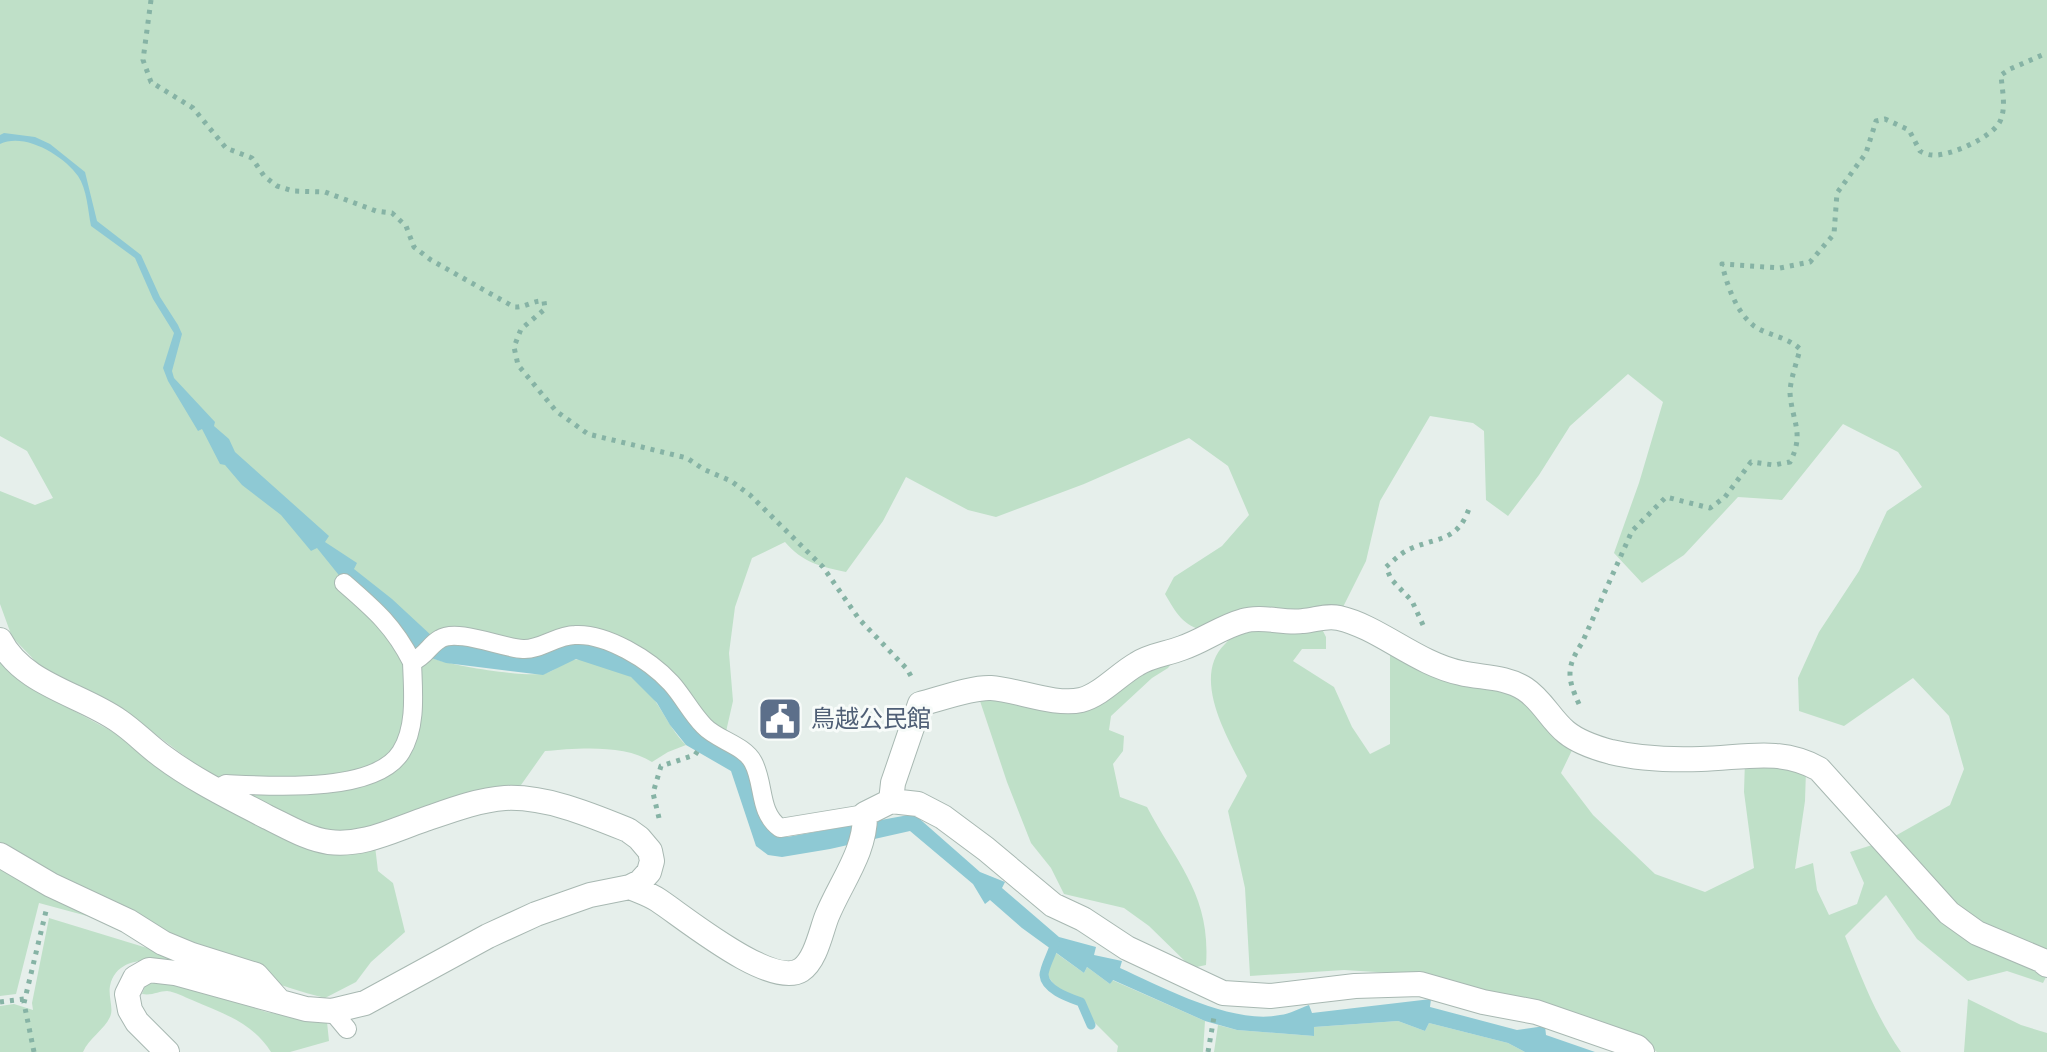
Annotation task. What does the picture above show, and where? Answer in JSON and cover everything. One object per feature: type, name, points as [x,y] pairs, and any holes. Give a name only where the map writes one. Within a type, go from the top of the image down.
[{"type":"street","points":[[630,887],[654,897],[694,927],[753,962],[781,974],[790,974],[805,967],[813,954],[864,826],[891,801],[893,783],[920,704],[988,687],[1067,701],[1080,700],[1146,659],[1192,645],[1245,620],[1302,621],[1324,617],[1340,618],[1435,665],[1461,673],[1490,676],[1524,688],[1566,732],[1597,748],[1629,757],[1664,760],[1759,753],[1790,756],[1807,762],[1819,769],[1949,913],[1977,933],[2047,965]]},
{"type":"street","points":[[0,640],[22,665],[46,683],[117,719],[162,756],[215,790],[303,834],[348,843],[371,840],[475,803],[504,798],[528,799],[606,822],[639,838],[650,851],[652,861],[649,872],[630,887],[590,895],[536,914],[488,936],[365,1003],[340,1020],[175,973],[149,970],[135,978],[127,994],[130,1010],[137,1022],[167,1052]]},
{"type":"street","points":[[891,801],[918,804],[943,817],[1053,905],[1083,919],[1127,948],[1223,993],[1270,996],[1355,986],[1420,984],[1483,1002],[1536,1012],[1637,1047],[1642,1052]]},
{"type":"street","points":[[0,855],[51,885],[128,921],[163,943],[256,975],[279,1001]]},
{"type":"lane","points":[[344,583],[387,620],[418,659]]},
{"type":"lane","points":[[215,790],[226,784],[325,785],[361,777],[383,768],[400,755],[407,741],[418,659],[439,639],[456,635],[527,650],[561,635],[586,634],[633,652],[670,682],[707,729],[753,762],[771,822],[780,828],[864,826]]},
{"type":"path","points":[[151,0],[143,60],[151,82],[193,108],[226,148],[252,158],[264,176],[277,186],[293,191],[325,192],[355,204],[392,213],[406,226],[414,247],[459,278],[514,307],[522,308],[544,301],[545,309],[521,329],[514,347],[518,365],[556,411],[588,434],[687,458],[731,481],[750,495],[823,567],[859,619],[907,669],[916,684],[920,704]]},
{"type":"path","points":[[1585,714],[1571,686],[1569,673],[1632,531],[1666,497],[1710,508],[1725,497],[1751,462],[1774,465],[1790,462],[1798,447],[1798,426],[1790,392],[1800,349],[1791,340],[1754,326],[1729,291],[1722,264],[1780,268],[1810,262],[1834,234],[1837,193],[1866,153],[1876,121],[1885,119],[1909,130],[1920,151],[1930,156],[1946,154],[1991,134],[2000,123],[2003,112],[2001,75],[2047,53]]},
{"type":"path","points":[[1423,625],[1412,601],[1391,579],[1386,567],[1410,549],[1446,538],[1458,530],[1470,506]]},
{"type":"path","points":[[34,1052],[24,999],[44,910],[58,914]]},
{"type":"path","points":[[0,1002],[24,999]]},
{"type":"path","points":[[1208,1052],[1211,1028]]},
{"type":"green space","points":[[0,0],[2047,0],[2047,975],[2043,983],[2007,971],[1968,981],[1917,939],[1886,895],[1845,936],[1877,1010],[1901,1052],[1657,1052],[1641,1041],[1535,1002],[1425,975],[1344,970],[1250,976],[1245,888],[1228,811],[1247,776],[1216,709],[1211,674],[1215,658],[1225,644],[1250,626],[1320,625],[1326,637],[1326,649],[1302,649],[1293,661],[1334,687],[1352,727],[1370,754],[1390,744],[1390,650],[1521,694],[1575,744],[1561,773],[1593,815],[1655,874],[1705,892],[1754,868],[1744,792],[1745,760],[1806,770],[1805,801],[1795,869],[1813,863],[1817,890],[1829,915],[1857,904],[1864,883],[1850,852],[1888,840],[1950,805],[1964,769],[1949,716],[1913,678],[1844,726],[1799,711],[1798,678],[1819,632],[1859,571],[1887,511],[1922,487],[1898,452],[1843,424],[1782,500],[1738,497],[1684,555],[1642,583],[1614,553],[1663,402],[1628,374],[1570,426],[1508,516],[1486,500],[1484,431],[1473,423],[1430,416],[1380,501],[1366,561],[1342,609],[1205,631],[1181,618],[1165,594],[1174,577],[1222,546],[1249,515],[1228,466],[1189,438],[1084,484],[996,517],[968,510],[906,477],[883,521],[846,572],[812,563],[785,542],[752,558],[735,607],[729,653],[733,701],[725,736],[666,672],[528,645],[415,650],[405,734],[384,763],[321,781],[223,779],[203,770],[130,715],[44,670],[12,637],[0,604],[0,491],[35,505],[53,498],[27,451],[0,436]]},
{"type":"green space","points":[[1177,656],[1168,668],[1152,678],[1111,716],[1109,730],[1124,736],[1123,751],[1113,764],[1120,797],[1147,807],[1190,881],[1197,899],[1206,940],[1206,965],[1192,968],[1149,926],[1124,908],[1064,894],[1051,868],[1031,843],[979,698],[1034,702],[1127,679]]},
{"type":"green space","points":[[431,658],[485,670],[530,674],[548,673],[575,660],[601,664],[627,674],[642,685],[686,745],[652,762],[615,750],[586,748],[545,751],[521,785],[350,833],[321,831],[231,787],[310,789],[404,757],[415,668]]},
{"type":"green space","points":[[0,661],[63,705],[126,739],[218,801],[375,846],[378,871],[393,883],[405,932],[371,962],[356,982],[325,998],[240,970],[199,952],[0,843]]},
{"type":"green space","points":[[0,863],[128,927],[39,903],[16,994],[0,996]]},
{"type":"green space","points":[[49,918],[193,962],[144,960],[122,967],[110,986],[110,1017],[83,1052],[0,1052],[0,1006],[14,1004],[33,1010]]},
{"type":"green space","points":[[1056,953],[1084,973],[1087,967],[1110,984],[1112,980],[1205,1021],[1203,1052],[1117,1052],[1118,1046],[1094,1022],[1082,1001],[1061,993],[1046,974]]},
{"type":"green space","points":[[156,979],[266,1012],[327,1022],[329,1041],[290,1052],[271,1052],[255,1033],[225,1014],[170,992],[142,994],[146,984]]},
{"type":"green space","points":[[1968,999],[2021,1025],[2047,1033],[2047,1052],[1964,1052]]},
{"type":"green space","points":[[1398,1021],[1425,1031],[1429,1023],[1508,1043],[1525,1052],[1214,1052],[1218,1025],[1237,1030],[1314,1036],[1314,1027]]},
{"type":"water","points":[[0,135],[35,137],[50,144],[85,172],[97,221],[141,255],[160,297],[182,334],[172,371],[174,378],[215,422],[214,426],[229,439],[235,452],[329,536],[325,542],[357,563],[354,569],[433,637],[508,655],[581,638],[638,660],[747,764],[771,832],[787,837],[914,814],[980,872],[1005,882],[1002,888],[1059,937],[1096,947],[1094,955],[1122,961],[1120,968],[1220,1010],[1261,1017],[1284,1014],[1309,1005],[1312,1013],[1431,999],[1430,1007],[1517,1030],[1545,1026],[1546,1035],[1595,1052],[1525,1052],[1508,1043],[1429,1023],[1425,1031],[1398,1021],[1314,1027],[1314,1036],[1237,1030],[1205,1021],[1113,980],[1110,984],[1087,967],[1084,973],[1022,928],[990,900],[985,904],[973,884],[910,831],[830,849],[782,857],[768,855],[756,846],[731,771],[686,745],[657,703],[631,677],[576,659],[543,675],[446,663],[415,650],[342,579],[317,548],[311,551],[281,515],[242,485],[225,465],[220,464],[202,429],[198,431],[168,381],[163,368],[174,333],[153,299],[135,258],[91,226],[83,187],[72,168],[54,154],[32,144],[10,141],[0,144]]},
{"type":"waterway","points":[[1055,943],[1044,972],[1045,980],[1059,993],[1081,1002],[1091,1025]]},
{"type":"place","name":"鳥越公民館","points":[[780,719]]}]
